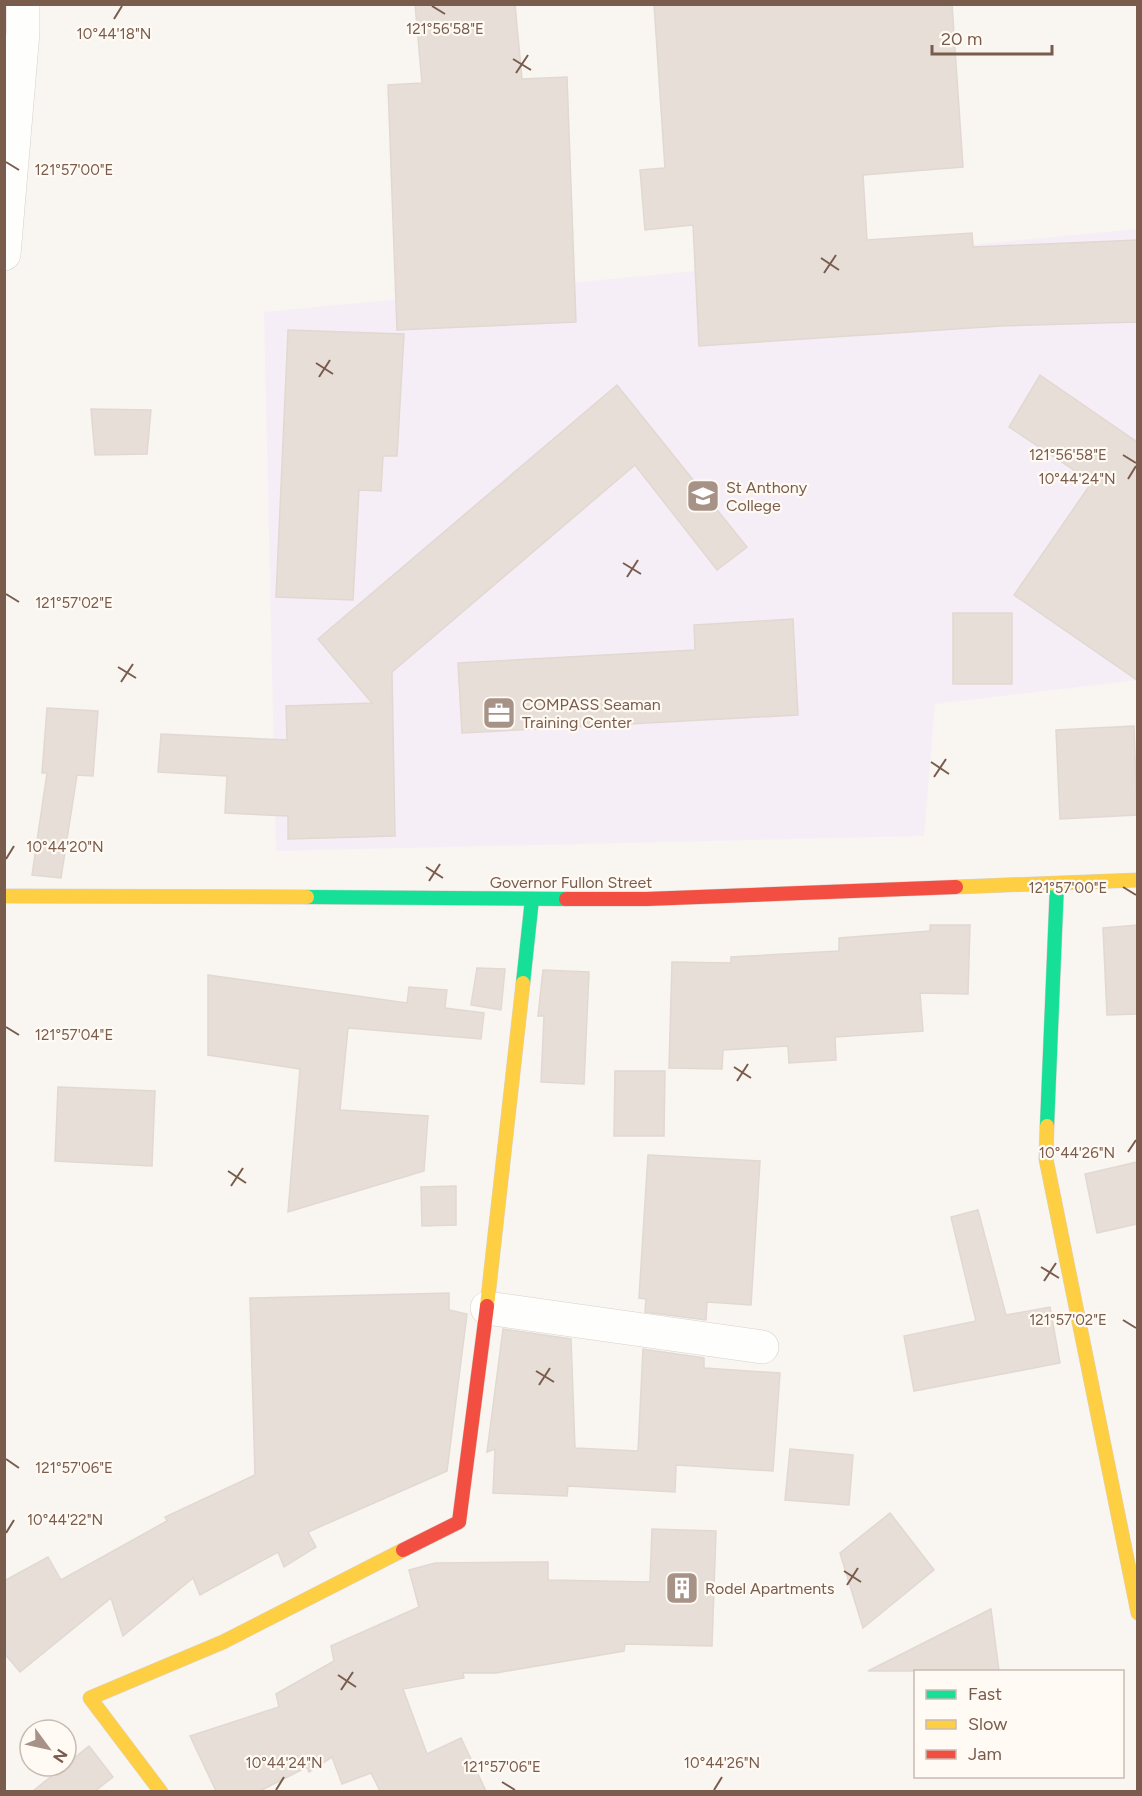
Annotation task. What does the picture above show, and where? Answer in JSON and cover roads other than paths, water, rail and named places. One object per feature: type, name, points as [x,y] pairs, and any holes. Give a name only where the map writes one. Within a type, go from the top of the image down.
[{"type":"street","points":[[4,254],[23,32],[23,4]]},
{"type":"street","name":"Governor Fullon Street","points":[[4,896],[646,899],[1137,880]]},
{"type":"street","points":[[1058,884],[1046,1159],[1137,1613]]},
{"type":"street","points":[[161,1791],[90,1698],[223,1642],[459,1522],[487,1308],[532,898]]},
{"type":"street","points":[[487,1308],[762,1347]]},
{"type":"place","name":"St Anthony College","points":[[703,496]]},
{"type":"place","name":"COMPASS Seaman Training Center","points":[[499,713]]},
{"type":"place","name":"Rodel Apartments","points":[[682,1588]]}]
